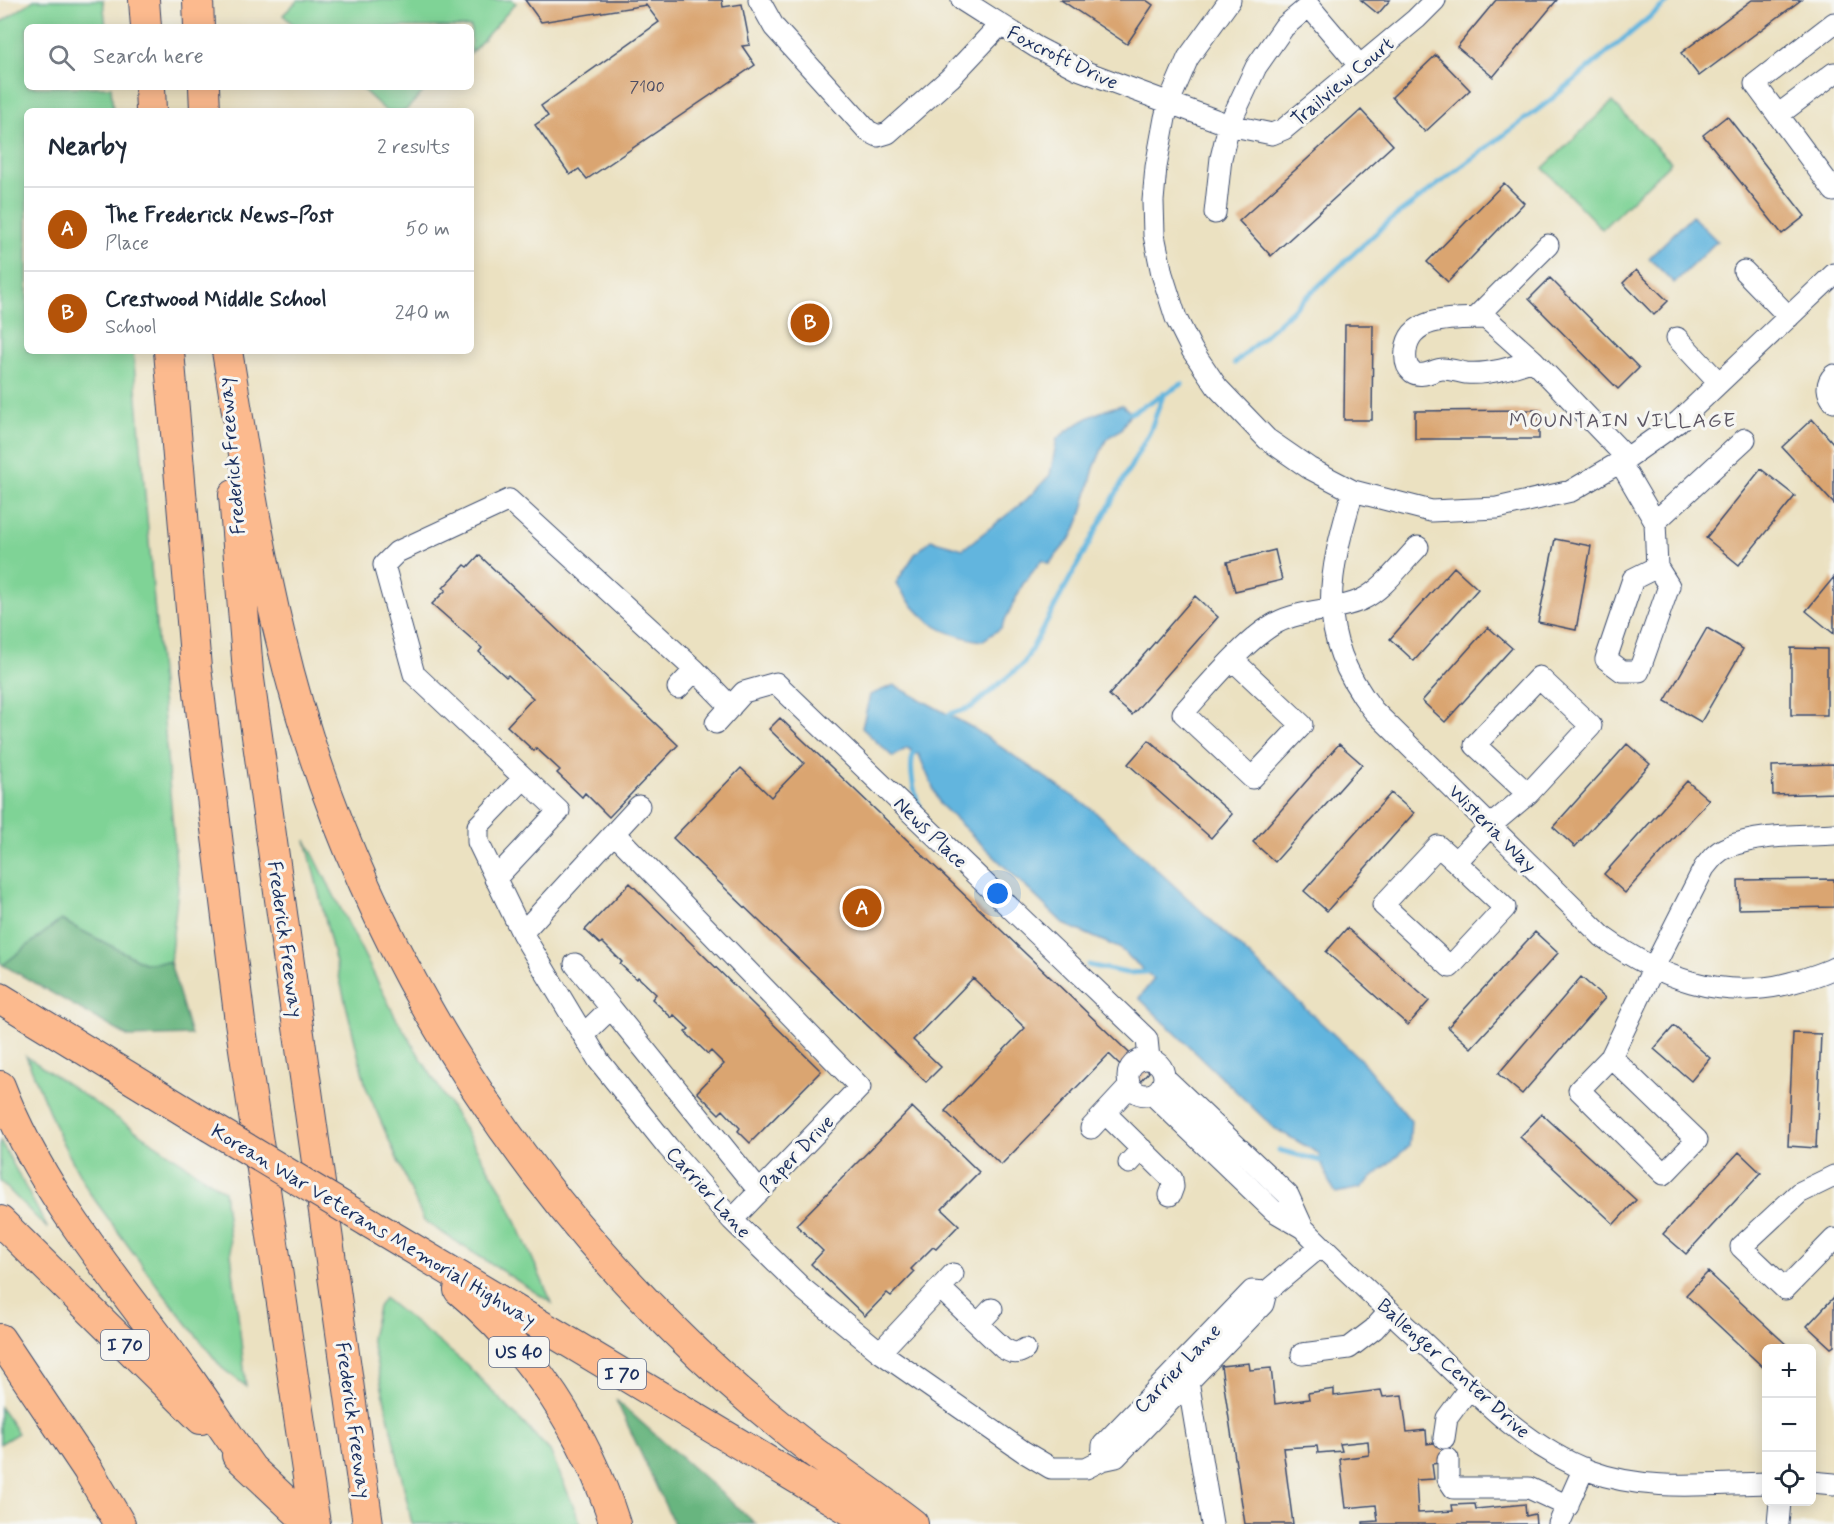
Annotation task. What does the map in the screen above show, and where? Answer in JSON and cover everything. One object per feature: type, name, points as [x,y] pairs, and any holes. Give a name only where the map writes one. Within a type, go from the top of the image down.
[{"type":"highway","points":[[144,0],[146,24]]},
{"type":"highway","points":[[198,0],[200,24]]},
{"type":"highway","points":[[150,90],[151,108]]},
{"type":"highway","points":[[204,90],[205,108]]},
{"type":"highway","points":[[169,354],[200,704],[240,1022],[315,1524]]},
{"type":"highway","name":"Frederick Freeway","points":[[222,354],[248,672],[368,1522]]},
{"type":"highway","points":[[228,354],[260,542],[280,638],[315,756],[334,812],[369,897],[407,972],[462,1067],[514,1146],[566,1213],[677,1333],[751,1401],[814,1452],[913,1524]]},
{"type":"highway","name":"Korean War Veterans Memorial Highway","points":[[0,998],[873,1524]]},
{"type":"highway","points":[[0,1086],[12,1118],[46,1179],[87,1242],[186,1374],[251,1468]]},
{"type":"highway","name":"I 70","points":[[0,1221],[310,1524]]},
{"type":"highway","name":"US 40","points":[[370,1223],[465,1295],[505,1335],[537,1373],[565,1412],[589,1457],[615,1524]]},
{"type":"highway","points":[[0,1339],[88,1470],[120,1524]]},
{"type":"street","name":"Foxcroft Drive","points":[[962,0],[999,26],[1078,69],[1169,102]]},
{"type":"street","points":[[1230,0],[1188,58],[1169,102],[1156,167],[1153,201],[1154,236],[1160,264],[1176,318],[1192,350],[1217,387],[1267,439],[1309,468],[1353,491],[1431,511],[1497,508],[1571,491],[1623,460],[1678,422],[1834,274]]},
{"type":"street","name":"Trailview Court","points":[[1169,102],[1229,125],[1272,134],[1284,129],[1416,19],[1435,0]]},
{"type":"street","points":[[763,2],[774,27],[868,131],[878,136],[888,133],[950,78],[999,26]]},
{"type":"street","points":[[1215,213],[1221,158],[1229,125],[1256,67],[1284,27],[1309,6],[1359,65]]},
{"type":"street","points":[[1834,23],[1755,84],[1834,191]]},
{"type":"street","points":[[1778,115],[1834,73]]},
{"type":"street","points":[[1475,318],[1548,244]]},
{"type":"street","points":[[1744,271],[1788,317]]},
{"type":"street","points":[[1533,360],[1509,369],[1467,373],[1443,369],[1419,375],[1412,372],[1406,364],[1406,350],[1410,338],[1423,325],[1435,321],[1486,318],[1533,360],[1623,460],[1655,522],[1657,567]]},
{"type":"street","points":[[1677,338],[1719,382]]},
{"type":"street","points":[[1834,375],[1827,389],[1834,402]]},
{"type":"street","points":[[1655,522],[1745,439]]},
{"type":"street","name":"Wisteria Way","points":[[1353,491],[1333,566],[1331,608],[1333,629],[1342,659],[1359,691],[1373,710],[1604,937],[1623,951],[1683,981],[1710,988],[1740,990],[1773,987],[1825,973],[1834,968]]},
{"type":"street","points":[[495,879],[559,811],[414,675],[384,565],[397,552],[509,500],[695,670],[737,699],[716,723]]},
{"type":"street","points":[[1233,660],[1302,725],[1252,778],[1183,713],[1233,660],[1275,623],[1297,614],[1361,600],[1376,590],[1418,547]]},
{"type":"street","points":[[678,688],[695,670]]},
{"type":"street","points":[[1456,862],[1490,826],[1528,794],[1591,726],[1539,677],[1475,745],[1528,794]]},
{"type":"street","name":"News Place","points":[[737,699],[776,683],[1147,1039],[1149,1059]]},
{"type":"street","name":"Carrier Lane","points":[[524,778],[478,826],[478,842],[522,933],[599,1061],[668,1147],[732,1220],[803,1289],[880,1353],[1051,1468],[1086,1468],[1102,1460],[1102,1445],[1183,1375],[1252,1291],[1266,1292],[1321,1246]]},
{"type":"street","points":[[522,933],[639,806]]},
{"type":"street","name":"Paper Drive","points":[[614,833],[860,1087],[732,1220]]},
{"type":"street","points":[[1611,1057],[1697,1140],[1664,1174],[1579,1090],[1611,1057],[1704,868],[1714,855],[1726,847],[1749,840],[1834,834]]},
{"type":"street","points":[[1438,846],[1456,862],[1505,908],[1450,967],[1383,905],[1438,846]]},
{"type":"street","points":[[575,964],[759,1191]]},
{"type":"street","points":[[583,1035],[611,1008]]},
{"type":"street","points":[[1141,1059],[1157,1062],[1162,1069],[1158,1086],[1144,1095],[1136,1092],[1130,1086],[1127,1078],[1134,1063],[1141,1059]]},
{"type":"street","points":[[1130,1086],[1098,1120],[1136,1156],[1172,1179],[1173,1187],[1170,1195]]},
{"type":"street","name":"Ballenger Center Drive","points":[[1158,1086],[1274,1211],[1303,1228],[1503,1418],[1556,1456],[1584,1468],[1647,1484],[1762,1483]]},
{"type":"street","points":[[1834,1176],[1799,1193],[1741,1247],[1785,1290],[1834,1239]]},
{"type":"street","points":[[880,1353],[947,1281],[985,1317],[1003,1348],[1011,1353],[1020,1353],[1025,1349]]},
{"type":"street","points":[[1302,1354],[1349,1348],[1374,1329],[1390,1311]]},
{"type":"street","points":[[1183,1375],[1212,1524]]},
{"type":"street","points":[[1470,1387],[1448,1418],[1446,1449],[1448,1479],[1454,1488],[1529,1488],[1563,1515],[1584,1468]]},
{"type":"street","points":[[1816,1483],[1834,1485]]},
{"type":"street","points":[[1778,1524],[1780,1506]]},
{"type":"green space","points":[[34,0],[103,0],[106,24],[24,24],[24,90],[111,90],[113,108],[24,108],[24,354],[133,354],[178,888],[170,962],[144,963],[61,920],[3,965],[0,962],[0,23]]},
{"type":"green space","points":[[298,0],[512,0],[516,3],[474,50],[474,24],[293,24],[283,15]]},
{"type":"green space","points":[[363,90],[425,90],[408,108],[383,108]]},
{"type":"green space","points":[[1612,102],[1671,162],[1602,229],[1543,168]]},
{"type":"green space","points":[[306,840],[395,1016],[503,1192],[552,1303],[424,1221],[366,1087]]},
{"type":"green space","points":[[61,920],[144,963],[170,962],[191,1035],[129,1037],[3,965]]},
{"type":"green space","points":[[26,1056],[224,1191],[246,1386],[222,1368],[159,1288],[89,1192],[60,1138]]},
{"type":"green space","points":[[0,1140],[48,1229],[0,1181]]},
{"type":"green space","points":[[384,1298],[466,1364],[550,1451],[581,1524],[412,1524],[371,1338],[378,1307]]},
{"type":"green space","points":[[616,1400],[756,1524],[674,1524]]},
{"type":"green space","points":[[0,1407],[18,1433],[0,1444]]},
{"type":"water","points":[[1692,216],[1717,241],[1674,283],[1649,258]]},
{"type":"water","points":[[1122,405],[1131,413],[1121,429],[1106,440],[1094,468],[1082,513],[1073,535],[1049,564],[1042,560],[1023,584],[1001,628],[982,641],[953,634],[922,616],[896,583],[915,554],[931,540],[963,549],[1026,500],[1050,475],[1057,439],[1087,418]]},
{"type":"water","points":[[894,685],[973,728],[1093,810],[1361,1060],[1411,1121],[1409,1146],[1360,1188],[1336,1193],[1329,1182],[1318,1153],[1274,1128],[1139,998],[1154,979],[1119,948],[1064,924],[940,804],[919,755],[907,748],[893,757],[862,728],[870,695]]},
{"type":"building","points":[[525,0],[722,0],[723,7],[742,4],[750,45],[742,46],[755,65],[587,179],[579,169],[570,175],[535,125],[548,116],[541,106],[659,22],[646,5],[541,22]]},
{"type":"building","points":[[1061,0],[1146,0],[1153,5],[1127,44]]},
{"type":"building","points":[[1361,0],[1390,0],[1378,14]]},
{"type":"building","points":[[1496,0],[1557,0],[1493,77],[1457,47]]},
{"type":"building","points":[[1752,0],[1801,0],[1699,76],[1681,53]]},
{"type":"building","points":[[1436,55],[1470,90],[1425,132],[1392,97]]},
{"type":"building","points":[[1361,110],[1393,145],[1271,256],[1239,221]]},
{"type":"building","points":[[1727,116],[1805,216],[1782,234],[1703,135]]},
{"type":"building","points":[[1504,183],[1524,203],[1448,282],[1427,262]]},
{"type":"building","points":[[1636,270],[1668,301],[1654,315],[1623,283]]},
{"type":"building","points":[[1550,278],[1639,368],[1618,389],[1529,299]]},
{"type":"building","points":[[1345,325],[1373,325],[1372,420],[1344,420]]},
{"type":"building","points":[[1539,410],[1539,439],[1415,439],[1415,411]]},
{"type":"building","points":[[1812,419],[1834,444],[1834,504],[1782,447]]},
{"type":"building","points":[[1761,469],[1795,496],[1739,565],[1706,538]]},
{"type":"building","points":[[1555,539],[1591,546],[1576,630],[1538,622]]},
{"type":"building","points":[[1275,550],[1282,580],[1235,591],[1227,562]]},
{"type":"building","points":[[479,555],[678,745],[609,817],[585,793],[582,797],[557,773],[560,770],[536,748],[534,751],[507,726],[533,698],[479,652],[482,648],[432,604],[446,590],[443,588],[465,565],[468,567]]},
{"type":"building","points":[[1454,567],[1478,589],[1414,661],[1390,639]]},
{"type":"building","points":[[1834,577],[1834,634],[1806,611]]},
{"type":"building","points":[[1195,596],[1218,617],[1132,715],[1109,695]]},
{"type":"building","points":[[1488,627],[1512,648],[1445,722],[1422,701]]},
{"type":"building","points":[[1707,628],[1743,649],[1701,722],[1665,701]]},
{"type":"building","points":[[1791,648],[1827,649],[1827,715],[1791,715]]},
{"type":"building","points":[[780,718],[1149,1072],[1139,1083],[1109,1054],[1001,1165],[945,1111],[1025,1028],[973,978],[913,1040],[941,1067],[926,1082],[673,838],[741,768],[771,797],[804,763],[769,729]]},
{"type":"building","points":[[1149,740],[1232,814],[1211,838],[1128,764]]},
{"type":"building","points":[[1339,744],[1362,764],[1275,862],[1253,842]]},
{"type":"building","points":[[1627,744],[1650,764],[1575,847],[1553,827]]},
{"type":"building","points":[[1834,764],[1834,793],[1773,795],[1772,766]]},
{"type":"building","points":[[1687,781],[1709,800],[1625,893],[1604,874]]},
{"type":"building","points":[[1391,793],[1414,813],[1327,911],[1304,891]]},
{"type":"building","points":[[1834,879],[1834,907],[1739,909],[1738,880]]},
{"type":"building","points":[[630,883],[821,1071],[750,1143],[723,1110],[719,1114],[697,1092],[724,1064],[711,1051],[708,1054],[685,1032],[689,1029],[674,1015],[672,1018],[652,999],[656,994],[620,964],[622,962],[602,942],[600,944],[585,930]]},
{"type":"building","points":[[1347,928],[1429,1001],[1408,1025],[1326,952]]},
{"type":"building","points":[[1535,932],[1558,953],[1471,1048],[1448,1027]]},
{"type":"building","points":[[1581,977],[1605,998],[1522,1094],[1498,1074]]},
{"type":"building","points":[[1674,1026],[1710,1058],[1691,1081],[1654,1049]]},
{"type":"building","points":[[1793,1033],[1821,1034],[1816,1148],[1788,1146]]},
{"type":"building","points":[[912,1107],[979,1172],[942,1209],[959,1225],[936,1249],[933,1247],[911,1269],[914,1272],[891,1296],[887,1293],[865,1316],[811,1264],[823,1251],[796,1225]]},
{"type":"building","points":[[1542,1114],[1636,1200],[1614,1224],[1520,1137]]},
{"type":"building","points":[[1739,1152],[1761,1173],[1686,1254],[1663,1234]]},
{"type":"building","points":[[1708,1272],[1786,1344],[1762,1344],[1762,1366],[1686,1295]]},
{"type":"building","points":[[1834,1297],[1834,1346],[1831,1348],[1807,1326]]},
{"type":"building","points":[[1249,1363],[1250,1370],[1271,1368],[1275,1404],[1309,1399],[1308,1393],[1334,1389],[1334,1396],[1381,1390],[1383,1397],[1402,1395],[1407,1432],[1426,1430],[1427,1444],[1443,1442],[1445,1462],[1432,1464],[1434,1479],[1416,1480],[1418,1513],[1453,1511],[1452,1505],[1475,1504],[1476,1509],[1525,1504],[1526,1516],[1535,1514],[1536,1524],[1363,1524],[1363,1522],[1378,1521],[1376,1505],[1346,1508],[1340,1459],[1369,1455],[1368,1441],[1340,1444],[1342,1451],[1318,1453],[1317,1446],[1283,1448],[1293,1524],[1245,1524],[1221,1366]]},
{"type":"waterway","points":[[1235,363],[1389,221],[1548,102],[1670,0]]},
{"type":"waterway","points":[[1131,413],[1182,384]]},
{"type":"waterway","points":[[946,717],[972,707],[1024,663],[1150,431],[1164,393]]},
{"type":"waterway","points":[[917,748],[912,761],[912,769],[914,787],[921,809]]},
{"type":"waterway","points":[[1088,965],[1127,973],[1146,972]]},
{"type":"waterway","points":[[1279,1150],[1321,1161]]},
{"type":"place","name":"Crestwood Middle School","points":[[810,323]]},
{"type":"place","name":"The Frederick News-Post","points":[[862,908]]},
{"type":"district","name":"MOUNTAIN VILLAGE","points":[[1623,420]]}]
